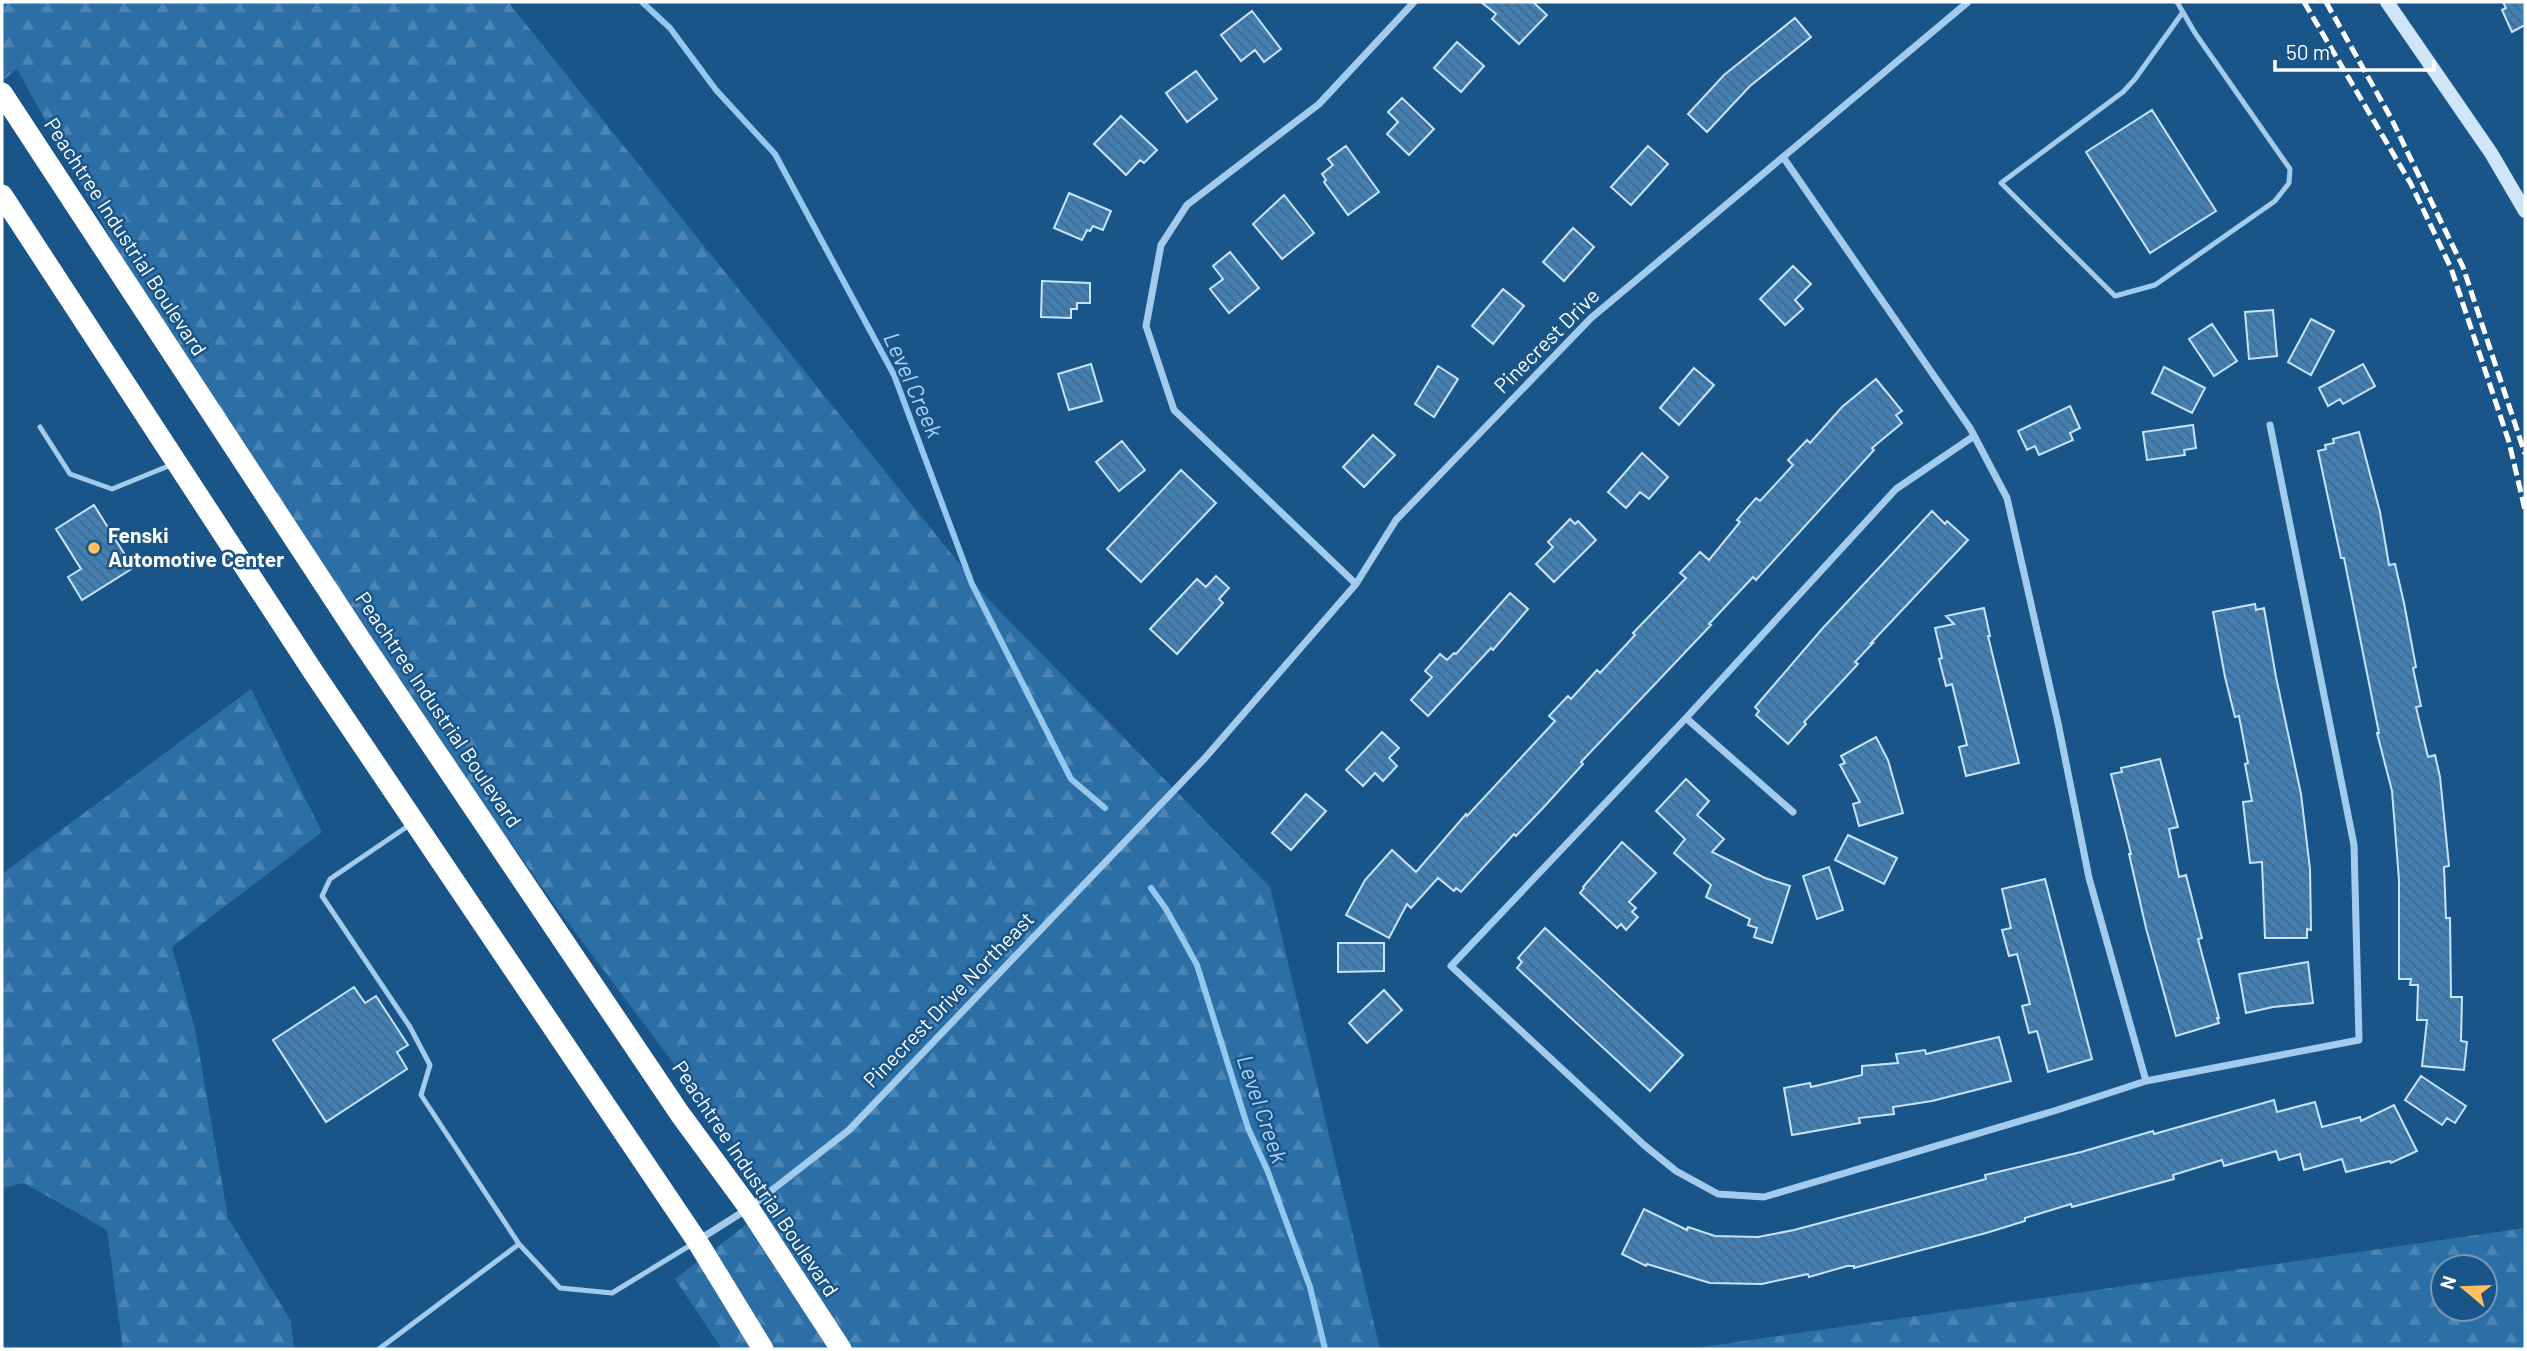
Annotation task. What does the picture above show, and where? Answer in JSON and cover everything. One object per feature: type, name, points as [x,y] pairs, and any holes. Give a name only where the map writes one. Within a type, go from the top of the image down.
[{"type":"highway","name":"Peachtree Industrial Boulevard","points":[[4,102],[368,651],[680,1114],[749,1208],[841,1349]]},
{"type":"highway","points":[[2,194],[312,670],[697,1241],[763,1349]]},
{"type":"street","points":[[1356,584],[1174,410],[1146,326],[1161,245],[1187,205],[1319,104],[1414,2]]},
{"type":"street","name":"Pinecrest Drive","points":[[1205,758],[1356,584],[1396,520],[1591,317],[1968,2]]},
{"type":"street","points":[[2387,2],[2491,153],[2525,211]]},
{"type":"street","points":[[1783,157],[1974,436],[2007,498],[2059,723],[2089,878],[2146,1081]]},
{"type":"street","points":[[1974,436],[1896,489],[1686,718],[1451,966],[1654,1154],[1676,1171],[1718,1194],[1764,1196],[2054,1111],[2146,1081],[2359,1040],[2354,845],[2270,425]]},
{"type":"street","points":[[1686,718],[1793,812]]},
{"type":"street","name":"Pinecrest Drive Northeast","points":[[697,1241],[749,1208],[849,1130],[1205,758]]},
{"type":"lane","points":[[2177,2],[2290,169],[2289,183],[2275,201],[2155,285],[2115,296],[2001,183],[2123,92],[2183,12]]},
{"type":"lane","points":[[40,427],[70,474],[112,489],[177,462]]},
{"type":"lane","points":[[415,822],[330,879],[322,897],[410,1027],[430,1065],[421,1095],[519,1244],[560,1288],[612,1293],[697,1241]]},
{"type":"lane","points":[[379,1349],[519,1244]]},
{"type":"green space","points":[[2,2],[508,2],[986,597],[1270,887],[1380,1349],[722,1349],[675,1279],[777,1201],[554,904],[208,414],[17,69],[2,81]]},
{"type":"green space","points":[[251,689],[322,832],[172,947],[195,1029],[228,1218],[291,1321],[294,1349],[123,1349],[107,1230],[24,1183],[2,1188],[2,874]]},
{"type":"green space","points":[[2525,1228],[2525,1349],[1689,1349]]},
{"type":"building","points":[[1481,2],[1533,2],[1547,15],[1519,44],[1492,19],[1496,14]]},
{"type":"building","points":[[2503,2],[2525,2],[2525,25],[2512,32],[2502,10],[2506,8]]},
{"type":"building","points":[[1252,11],[1281,49],[1264,62],[1255,50],[1241,61],[1221,35]]},
{"type":"building","points":[[1795,18],[1811,37],[1750,86],[1707,132],[1688,114],[1724,75]]},
{"type":"building","points":[[1457,42],[1484,66],[1461,92],[1434,68]]},
{"type":"building","points":[[1196,71],[1217,99],[1187,122],[1166,93]]},
{"type":"building","points":[[1402,98],[1434,129],[1409,155],[1387,134],[1398,122],[1388,112]]},
{"type":"building","points":[[2152,110],[2216,211],[2150,253],[2086,152]]},
{"type":"building","points":[[1121,116],[1157,150],[1144,163],[1140,160],[1126,175],[1094,144]]},
{"type":"building","points":[[1346,146],[1379,192],[1348,215],[1324,182],[1326,180],[1322,174],[1333,165],[1328,159]]},
{"type":"building","points":[[1648,146],[1668,164],[1631,205],[1611,187]]},
{"type":"building","points":[[1069,193],[1111,211],[1103,230],[1093,226],[1090,231],[1087,230],[1082,240],[1054,228]]},
{"type":"building","points":[[1284,195],[1314,233],[1282,259],[1253,224]]},
{"type":"building","points":[[1573,228],[1594,247],[1564,281],[1543,262]]},
{"type":"building","points":[[1230,252],[1259,288],[1229,313],[1210,289],[1223,279],[1213,266]]},
{"type":"building","points":[[1793,266],[1811,284],[1795,300],[1803,309],[1785,325],[1760,299]]},
{"type":"building","points":[[1042,281],[1090,283],[1090,303],[1077,303],[1077,309],[1071,309],[1071,318],[1041,317]]},
{"type":"building","points":[[1503,289],[1524,306],[1493,344],[1472,326]]},
{"type":"building","points":[[2273,310],[2277,356],[2249,359],[2245,312]]},
{"type":"building","points":[[2311,319],[2334,331],[2311,375],[2288,362]]},
{"type":"building","points":[[2212,324],[2237,361],[2214,376],[2189,339]]},
{"type":"building","points":[[1091,364],[1102,401],[1069,410],[1058,374]]},
{"type":"building","points":[[2363,364],[2375,386],[2343,404],[2340,399],[2328,406],[2319,388]]},
{"type":"building","points":[[1438,366],[1458,379],[1434,417],[1415,404]]},
{"type":"building","points":[[2164,367],[2205,388],[2192,413],[2152,393]]},
{"type":"building","points":[[1694,368],[1714,385],[1679,425],[1660,408]]},
{"type":"building","points":[[1876,379],[1902,411],[1896,415],[1902,423],[1872,448],[1874,450],[1756,580],[1753,577],[1581,762],[1583,764],[1542,809],[1516,836],[1514,834],[1461,892],[1456,888],[1454,891],[1438,878],[1411,908],[1407,904],[1389,938],[1346,915],[1365,880],[1392,850],[1416,872],[1466,814],[1467,816],[1555,721],[1549,716],[1568,696],[1571,699],[1597,670],[1600,673],[1635,635],[1633,633],[1686,578],[1680,573],[1700,552],[1709,560],[1756,498],[1760,501],[1793,465],[1788,460],[1807,440],[1810,443],[1842,407]]},
{"type":"building","points":[[2070,406],[2080,428],[2070,433],[2073,440],[2039,455],[2035,446],[2027,450],[2018,431]]},
{"type":"building","points":[[2193,425],[2196,448],[2184,450],[2185,455],[2147,460],[2143,432]]},
{"type":"building","points":[[2359,432],[2380,512],[2389,565],[2395,564],[2404,603],[2421,706],[2416,707],[2428,757],[2435,755],[2440,777],[2449,866],[2444,867],[2446,918],[2450,918],[2451,997],[2462,997],[2461,1041],[2467,1042],[2464,1070],[2422,1066],[2427,1020],[2417,1020],[2418,985],[2410,985],[2411,979],[2399,979],[2399,880],[2392,791],[2377,733],[2344,558],[2341,558],[2318,451],[2326,449],[2325,445],[2334,443],[2333,439]]},
{"type":"building","points":[[1373,435],[1395,455],[1364,487],[1343,467]]},
{"type":"building","points":[[1122,441],[1145,470],[1119,491],[1096,462]]},
{"type":"building","points":[[1642,453],[1668,477],[1649,499],[1640,492],[1626,508],[1608,492]]},
{"type":"building","points":[[1181,470],[1216,503],[1141,582],[1107,549]]},
{"type":"building","name":"Fenski Automotive Center","points":[[94,505],[133,568],[82,600],[68,577],[81,569],[56,529]]},
{"type":"building","points":[[1932,511],[1968,540],[1871,643],[1855,662],[1858,664],[1804,722],[1806,724],[1788,744],[1756,715],[1759,711],[1755,707],[1822,629]]},
{"type":"building","points":[[1570,519],[1575,524],[1578,521],[1596,540],[1554,582],[1536,564],[1553,547],[1548,542]]},
{"type":"building","points":[[1216,576],[1229,588],[1219,599],[1223,603],[1177,654],[1150,629],[1197,579],[1206,587]]},
{"type":"building","points":[[1510,593],[1528,609],[1493,650],[1491,648],[1428,716],[1411,700],[1432,677],[1425,671],[1440,654],[1447,660],[1456,654]]},
{"type":"building","points":[[2255,604],[2256,610],[2264,608],[2301,794],[2310,869],[2311,930],[2307,929],[2307,938],[2265,938],[2262,862],[2250,863],[2243,802],[2252,801],[2245,764],[2248,763],[2239,716],[2235,717],[2225,677],[2213,612]]},
{"type":"building","points":[[1984,608],[1988,636],[2019,763],[1966,776],[1959,747],[1967,745],[1952,684],[1946,686],[1935,628],[1954,624],[1946,616]]},
{"type":"building","points":[[1382,732],[1399,748],[1389,758],[1397,766],[1383,781],[1375,773],[1363,786],[1346,770]]},
{"type":"building","points":[[1876,737],[1888,760],[1903,813],[1859,826],[1853,804],[1860,802],[1840,765],[1845,763],[1841,756]]},
{"type":"building","points":[[2160,759],[2178,827],[2169,829],[2179,877],[2186,875],[2202,938],[2198,939],[2219,1018],[2219,1023],[2176,1036],[2146,928],[2111,774],[2122,772],[2121,768]]},
{"type":"building","points":[[1686,779],[1709,801],[1697,815],[1724,839],[1712,852],[1765,878],[1790,886],[1772,943],[1754,937],[1757,928],[1748,925],[1750,919],[1706,897],[1711,885],[1674,853],[1685,839],[1656,811]]},
{"type":"building","points":[[1306,794],[1326,811],[1291,850],[1272,833]]},
{"type":"building","points":[[1848,835],[1897,858],[1884,884],[1835,860]]},
{"type":"building","points":[[1622,842],[1656,873],[1629,902],[1636,908],[1632,912],[1638,917],[1626,930],[1621,924],[1617,928],[1580,893]]},
{"type":"building","points":[[1829,867],[1843,910],[1817,919],[1803,876]]},
{"type":"building","points":[[2045,879],[2092,1059],[2048,1072],[2037,1031],[2029,1033],[2022,1006],[2030,1004],[2017,954],[2009,956],[2002,930],[2011,928],[2002,889]]},
{"type":"building","points":[[1545,928],[1683,1055],[1650,1091],[1517,968],[1522,962],[1518,958]]},
{"type":"building","points":[[1338,943],[1384,943],[1384,971],[1338,972]]},
{"type":"building","points":[[2308,962],[2313,1003],[2246,1013],[2239,974]]},
{"type":"building","points":[[354,987],[365,1003],[376,996],[408,1045],[397,1052],[407,1069],[326,1122],[273,1040]]},
{"type":"building","points":[[1384,990],[1402,1010],[1367,1043],[1349,1023]]},
{"type":"building","points":[[1999,1037],[2011,1081],[1932,1101],[1893,1107],[1894,1114],[1859,1118],[1860,1123],[1792,1135],[1784,1088],[1810,1083],[1811,1087],[1862,1075],[1862,1066],[1898,1063],[1896,1054],[1925,1050],[1926,1054]]},
{"type":"building","points":[[2421,1076],[2466,1106],[2455,1123],[2447,1118],[2442,1125],[2405,1100]]},
{"type":"building","points":[[2274,1100],[2277,1112],[2315,1102],[2322,1127],[2360,1117],[2361,1121],[2394,1105],[2417,1151],[2391,1163],[2390,1161],[2346,1172],[2342,1159],[2304,1170],[2300,1154],[2279,1160],[2276,1151],[2224,1166],[2222,1160],[2173,1175],[2174,1179],[2072,1207],[2071,1204],[1986,1233],[1854,1268],[1847,1266],[1809,1277],[1808,1274],[1762,1284],[1710,1283],[1647,1264],[1646,1266],[1622,1254],[1644,1209],[1687,1230],[1688,1227],[1715,1236],[1758,1237],[1794,1230],[1986,1179],[1985,1175],[2153,1131],[2154,1134]]},
{"type":"waterway","name":"Level Creek","points":[[642,2],[670,28],[716,90],[775,154],[894,375],[972,584],[1071,779],[1105,808]]},
{"type":"waterway","name":"Level Creek","points":[[1151,888],[1166,909],[1197,965],[1248,1128],[1268,1172],[1310,1287],[1325,1349]]},
{"type":"railway","points":[[2304,2],[2411,184],[2451,268],[2509,442],[2525,510]]},
{"type":"railway","points":[[2326,2],[2391,118],[2463,267],[2525,454]]},
{"type":"place","name":"Fenski Automotive Center","points":[[94,548]]}]
